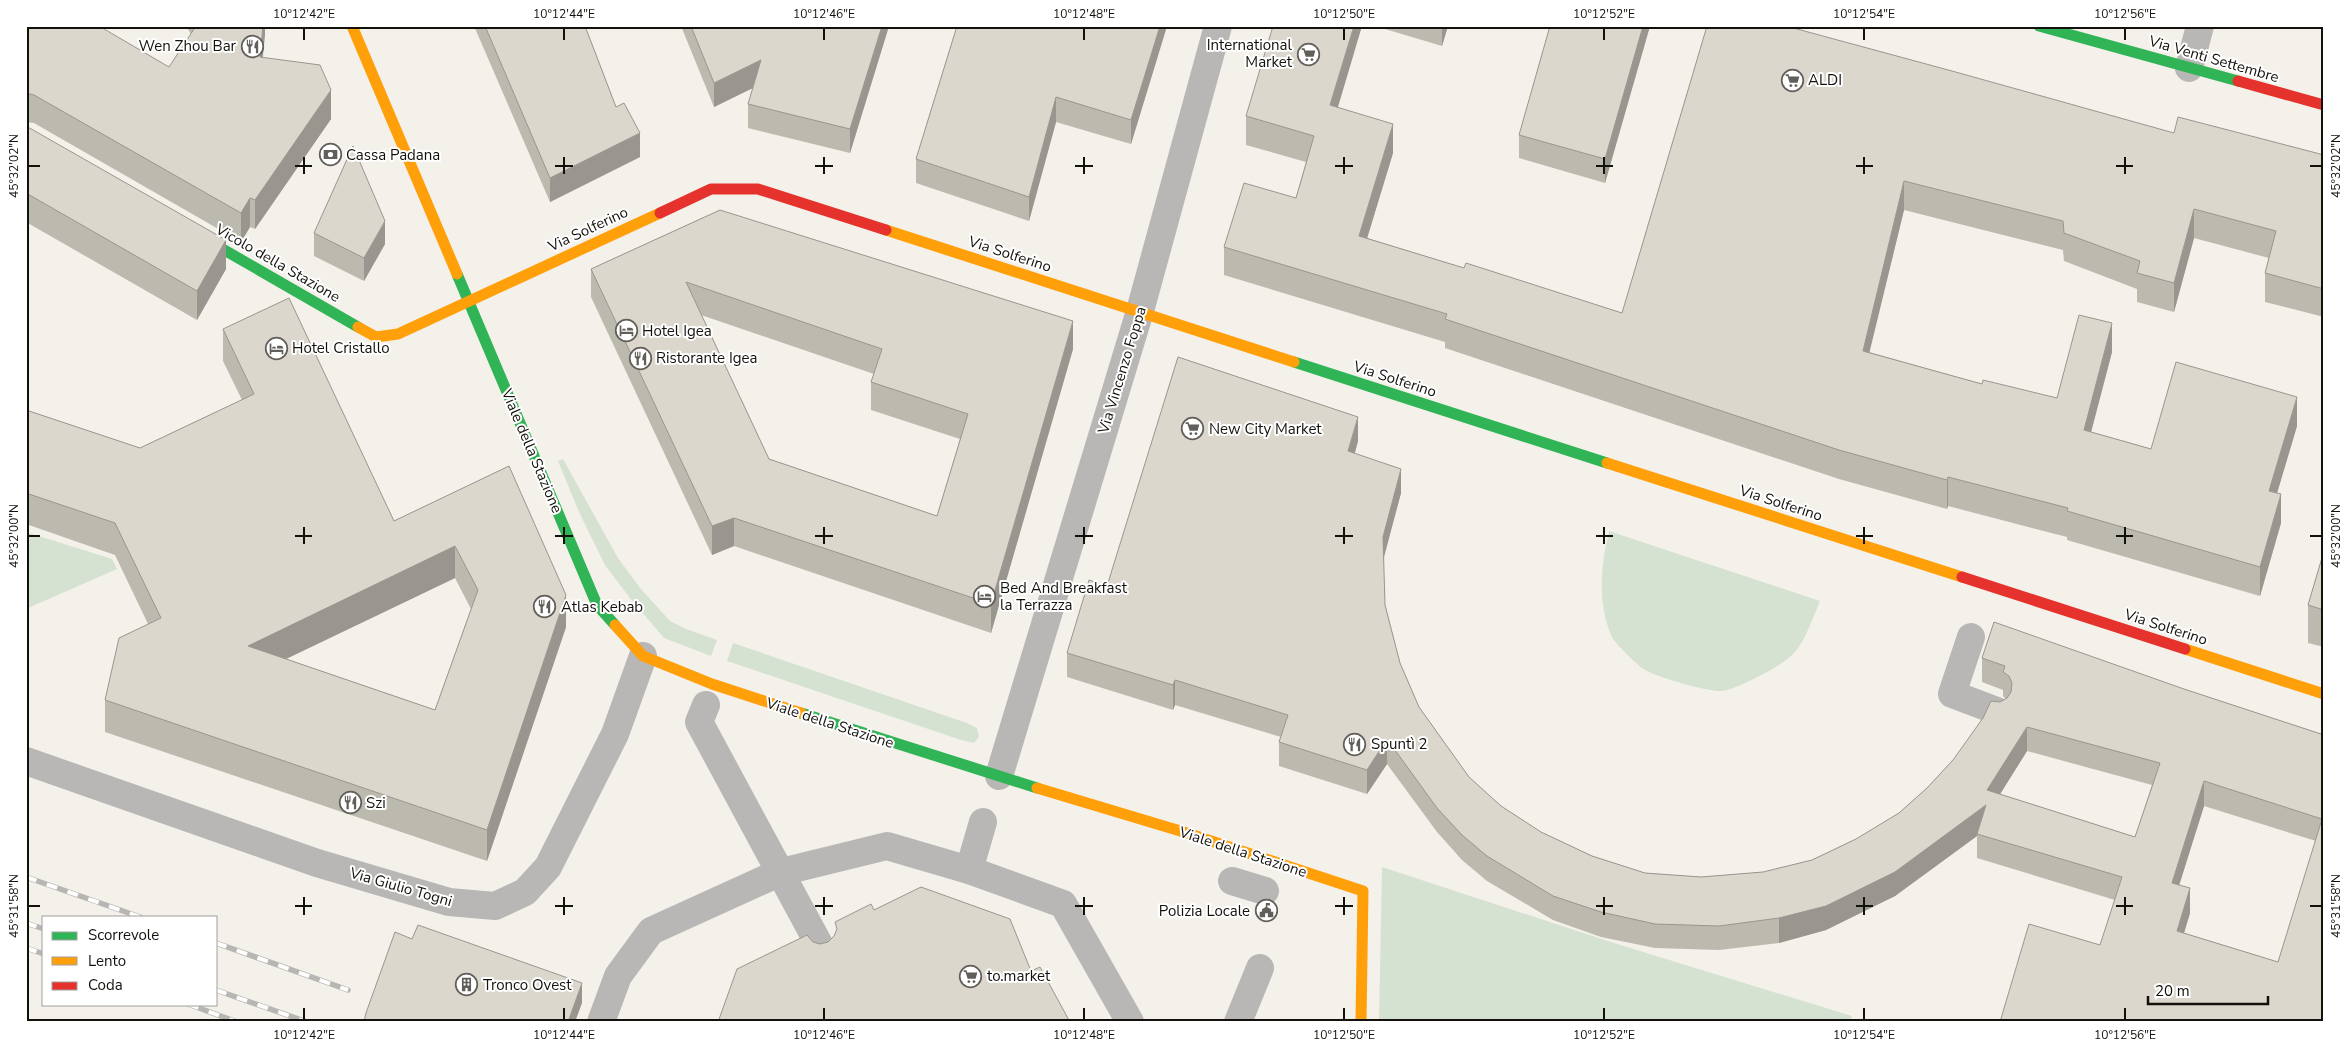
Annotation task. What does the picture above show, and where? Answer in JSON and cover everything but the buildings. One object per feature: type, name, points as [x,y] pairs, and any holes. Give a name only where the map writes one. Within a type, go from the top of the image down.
[{"type":"street","name":"Viale della Stazione","points":[[352,26],[597,605],[643,656],[712,684],[999,776],[1187,833],[1362,891],[1361,1022]]},
{"type":"street","name":"Via Vincenzo Foppa","points":[[999,776],[1140,311],[1218,26]]},
{"type":"street","name":"Via Venti Settembre","points":[[2038,26],[2324,106]]},
{"type":"street","points":[[2189,68],[2200,26]]},
{"type":"street","name":"Via Solferino","points":[[468,302],[711,190],[758,190],[1140,311],[2324,694]]},
{"type":"street","name":"Vicolo della Stazione","points":[[186,228],[376,337],[398,334],[468,302]]},
{"type":"street","points":[[1971,636],[1952,694],[1996,711]]},
{"type":"street","name":"Via Giulio Togni","points":[[26,761],[317,863],[449,902],[495,906],[525,892],[548,867],[615,734],[643,656]]},
{"type":"street","points":[[706,705],[700,722],[821,948]]},
{"type":"street","points":[[969,870],[983,822]]},
{"type":"street","points":[[601,1022],[618,976],[651,931],[780,872],[887,846],[969,870],[1063,904],[1130,1022]]},
{"type":"street","points":[[1232,881],[1265,891]]},
{"type":"street","points":[[1238,1022],[1260,968]]},
{"type":"green space","points":[[563,459],[618,558],[640,588],[670,621],[717,640],[711,656],[664,638],[605,565],[579,512],[558,461]]},
{"type":"green space","points":[[1609,531],[1820,601],[1801,644],[1792,655],[1769,671],[1747,682],[1722,691],[1683,684],[1645,670],[1616,643],[1607,622],[1602,596],[1602,570]]},
{"type":"green space","points":[[26,532],[112,559],[117,569],[26,609]]},
{"type":"green space","points":[[733,643],[967,723],[977,728],[979,737],[974,743],[961,740],[727,661]]},
{"type":"green space","points":[[1382,867],[1614,943],[1852,1016],[1850,1022],[1379,1022]]},
{"type":"railway","points":[[26,877],[137,916]]},
{"type":"railway","points":[[26,923],[42,928]]},
{"type":"railway","points":[[218,944],[348,990]]},
{"type":"railway","points":[[26,948],[42,953]]},
{"type":"railway","points":[[218,991],[307,1022]]},
{"type":"railway","points":[[193,1006],[237,1022]]},
{"type":"traffic: fast","points":[[2039,26],[2238,81]]},
{"type":"traffic: fast","points":[[193,232],[358,327]]},
{"type":"traffic: fast","points":[[457,274],[597,605],[615,625]]},
{"type":"traffic: fast","points":[[1294,362],[1607,463]]},
{"type":"traffic: fast","points":[[801,713],[1037,788]]},
{"type":"traffic: slow","points":[[352,26],[457,274]]},
{"type":"traffic: slow","points":[[358,327],[376,337],[398,334],[660,213]]},
{"type":"traffic: slow","points":[[886,230],[1294,362]]},
{"type":"traffic: slow","points":[[1607,463],[1962,577]]},
{"type":"traffic: slow","points":[[615,625],[643,656],[712,684],[801,713]]},
{"type":"traffic: slow","points":[[2185,649],[2324,694]]},
{"type":"traffic: slow","points":[[1037,788],[1187,833],[1363,891],[1361,1022]]},
{"type":"traffic: jam","points":[[2238,81],[2324,105]]},
{"type":"traffic: jam","points":[[660,213],[711,189],[758,189],[886,230]]},
{"type":"traffic: jam","points":[[1962,577],[2185,649]]},
{"type":"place","name":"Wen Zhou Bar","points":[[252,46]]},
{"type":"place","name":"International Market","points":[[1308,54]]},
{"type":"place","name":"ALDI","points":[[1792,80]]},
{"type":"place","name":"Cassa Padana","points":[[330,155]]},
{"type":"place","name":"Hotel Igea","points":[[626,331]]},
{"type":"place","name":"Hotel Cristallo","points":[[276,348]]},
{"type":"place","name":"Ristorante Igea","points":[[640,358]]},
{"type":"place","name":"New City Market","points":[[1193,429]]},
{"type":"place","name":"Bed And Breakfast la Terrazza","points":[[984,597]]},
{"type":"place","name":"Atlas Kebab","points":[[545,607]]},
{"type":"place","name":"Spuntì 2","points":[[1355,744]]},
{"type":"place","name":"Szi","points":[[350,803]]},
{"type":"place","name":"Polizia Locale","points":[[1266,911]]},
{"type":"place","name":"to.market","points":[[971,976]]},
{"type":"place","name":"Tronco Ovest","points":[[467,985]]}]
